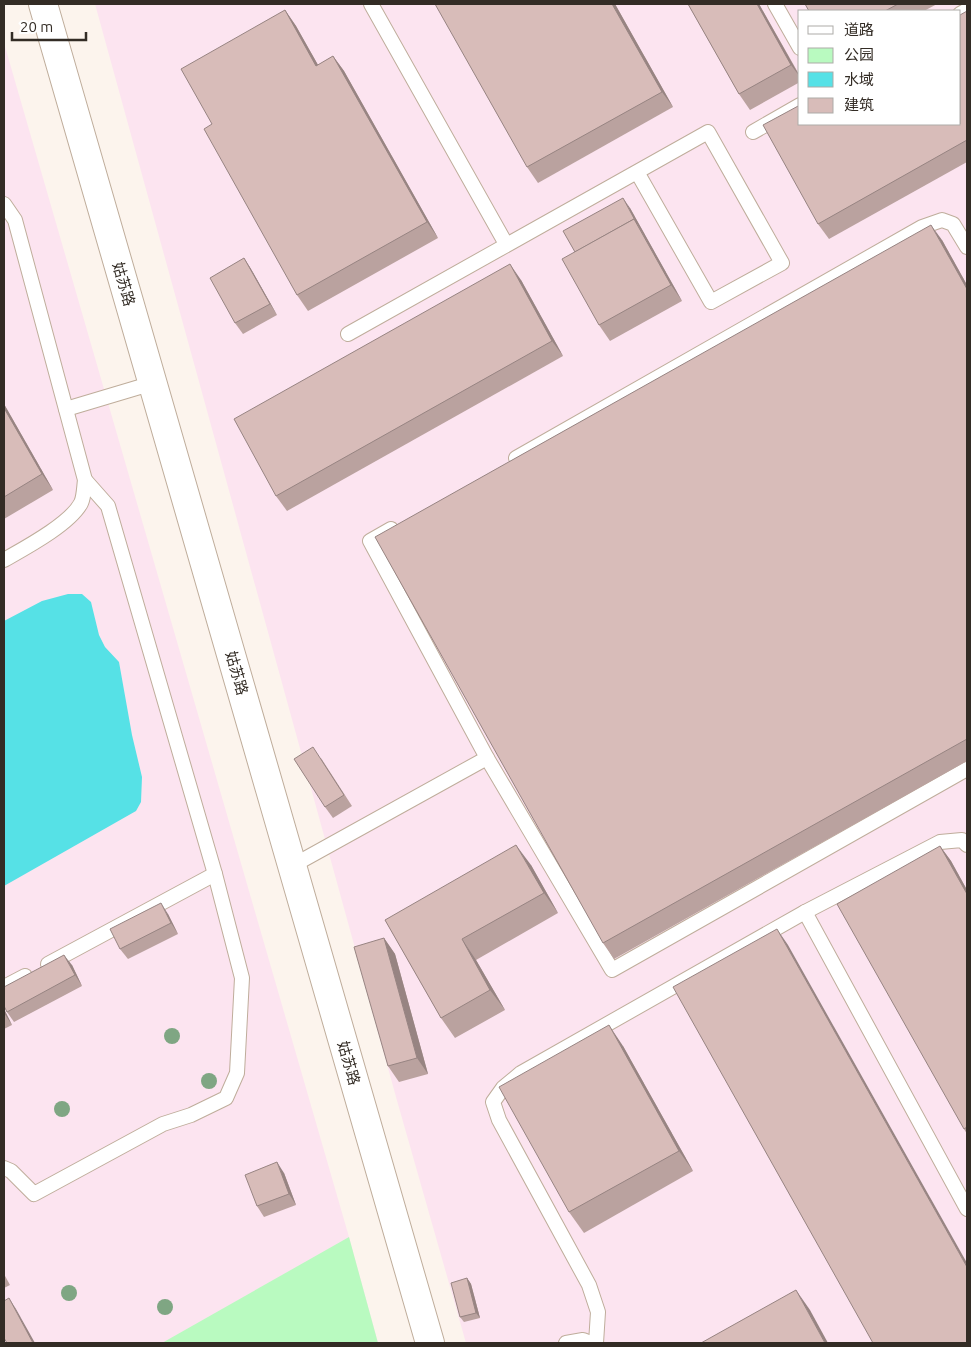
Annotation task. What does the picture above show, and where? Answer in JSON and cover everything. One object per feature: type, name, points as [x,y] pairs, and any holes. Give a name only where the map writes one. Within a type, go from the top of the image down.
[{"type":"street","name":"姑苏路","points":[[43,4],[430,1343]]},
{"type":"lane","points":[[371,4],[506,244]]},
{"type":"lane","points":[[775,4],[798,44]]},
{"type":"lane","points":[[753,132],[798,106]]},
{"type":"lane","points":[[348,334],[708,132],[782,262],[711,302],[637,172]]},
{"type":"lane","points":[[4,204],[15,220],[85,480],[81,502],[67,520],[32,544],[4,560]]},
{"type":"lane","points":[[508,463],[922,227],[942,220],[953,224],[967,247]]},
{"type":"lane","points":[[66,409],[153,383]]},
{"type":"lane","points":[[4,1168],[11,1171],[34,1194],[163,1124],[191,1115],[226,1098],[237,1073],[242,978],[215,874],[108,506],[85,480]]},
{"type":"lane","points":[[404,522],[370,541],[487,758],[612,970],[967,769]]},
{"type":"lane","points":[[292,866],[487,758]]},
{"type":"lane","points":[[596,1343],[598,1312],[589,1285],[499,1120],[493,1102],[503,1088],[521,1073],[805,912],[940,842],[962,840],[967,845]]},
{"type":"lane","points":[[4,987],[215,874]]},
{"type":"lane","points":[[805,912],[967,1208]]},
{"type":"lane","points":[[566,1343],[583,1340],[591,1343]]},
{"type":"shaded area","points":[[95,4],[967,4],[967,1343],[466,1343],[396,1097]]},
{"type":"shaded area","points":[[4,43],[349,1237],[378,1343],[4,1343]]},
{"type":"green space","points":[[349,1237],[378,1343],[162,1343]]},
{"type":"water","points":[[68,594],[82,594],[91,602],[99,635],[105,647],[119,662],[132,735],[142,777],[141,802],[136,811],[4,886],[4,621],[42,601]]},
{"type":"building","points":[[435,4],[612,4],[662,92],[527,167]]},
{"type":"building","points":[[688,4],[757,4],[791,65],[739,94]]},
{"type":"building","points":[[805,4],[898,4],[887,10],[808,10]]},
{"type":"building","points":[[285,10],[316,66],[333,56],[427,222],[297,295],[204,129],[212,124],[181,69]]},
{"type":"building","points":[[967,11],[967,140],[818,224],[763,125],[798,106],[798,125],[961,125],[961,14]]},
{"type":"building","points":[[623,198],[637,224],[634,219],[575,252],[563,231]]},
{"type":"building","points":[[634,219],[671,285],[599,325],[562,259]]},
{"type":"building","points":[[931,225],[967,289],[967,739],[603,943],[375,537]]},
{"type":"building","points":[[244,258],[270,304],[235,323],[210,278]]},
{"type":"building","points":[[510,264],[552,341],[276,496],[234,419]]},
{"type":"building","points":[[4,408],[42,474],[4,497]]},
{"type":"building","points":[[313,747],[344,795],[325,807],[294,759]]},
{"type":"building","points":[[516,845],[544,893],[462,939],[490,990],[441,1018],[385,920]]},
{"type":"building","points":[[940,846],[967,894],[967,1127],[964,1129],[837,904]]},
{"type":"building","points":[[161,903],[171,923],[120,949],[110,929]]},
{"type":"building","points":[[777,929],[967,1267],[967,1343],[873,1343],[673,987]]},
{"type":"building","points":[[384,938],[417,1058],[388,1066],[354,947]]},
{"type":"building","points":[[64,955],[75,975],[7,1012],[4,1006],[4,987]]},
{"type":"building","points":[[609,1025],[679,1151],[569,1212],[499,1087]]},
{"type":"building","points":[[277,1162],[289,1194],[257,1206],[245,1175]]},
{"type":"building","points":[[467,1278],[476,1313],[460,1317],[451,1283]]},
{"type":"building","points":[[796,1290],[825,1343],[701,1343]]},
{"type":"building","points":[[9,1298],[33,1343],[7,1343],[4,1338],[4,1301]]}]
